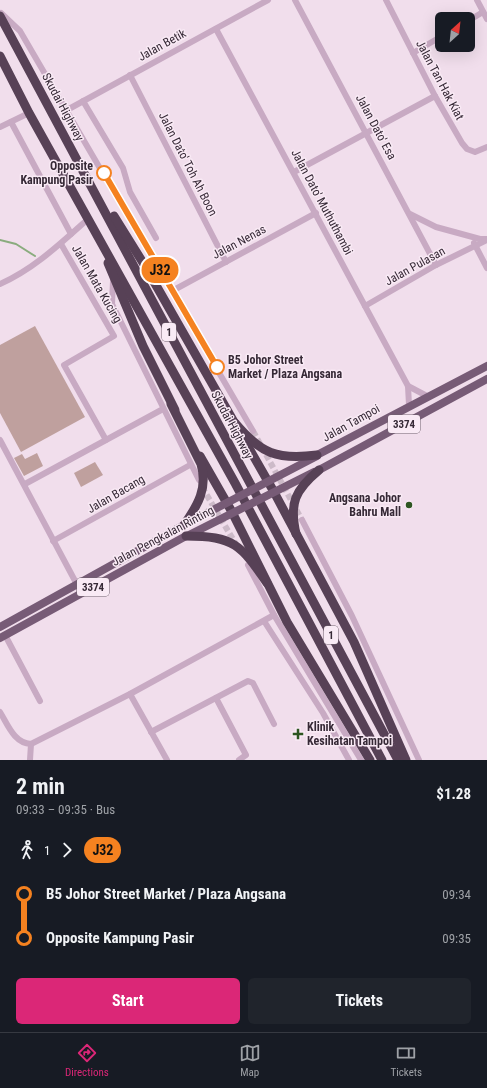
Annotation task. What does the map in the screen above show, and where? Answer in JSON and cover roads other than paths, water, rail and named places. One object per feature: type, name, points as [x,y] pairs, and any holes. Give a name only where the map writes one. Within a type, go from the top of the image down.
[{"type":"highway","name":"Skudai Highway","points":[[0,16],[398,760]]},
{"type":"highway","name":"Skudai Highway","points":[[0,56],[29,113],[235,483],[382,760]]},
{"type":"highway","points":[[93,188],[106,204],[145,266],[268,481],[354,642],[406,760]]},
{"type":"highway","points":[[101,241],[113,277],[152,365],[167,406],[202,464],[204,473],[204,489],[182,527]]},
{"type":"highway","points":[[167,406],[232,512],[267,583],[302,646],[370,760]]},
{"type":"highway","points":[[235,423],[253,442],[269,453],[286,457],[319,455]]},
{"type":"highway","points":[[296,534],[292,517],[296,497],[304,483],[322,468]]},
{"type":"highway","points":[[186,536],[212,537],[236,545],[246,553],[267,583]]},
{"type":"main road","name":"Jalan Tampoi","points":[[226,503],[319,455],[409,405],[487,366]]},
{"type":"main road","name":"3374","points":[[232,512],[322,468],[487,379]]},
{"type":"main road","name":"Jalan Pengkalan Rinting","points":[[0,627],[226,503]]},
{"type":"main road","name":"Jalan Pengkalan Rinting","points":[[2,636],[232,512]]},
{"type":"street","name":"Jalan Betik","points":[[67,110],[268,0]]},
{"type":"street","name":"Jalan Dato' Esa","points":[[295,0],[436,265]]},
{"type":"street","name":"Jalan Tan Hak Kiat","points":[[386,0],[435,96],[462,143],[467,149],[475,152],[487,147]]},
{"type":"street","points":[[477,0],[487,20]]},
{"type":"street","points":[[0,12],[20,31],[253,431]]},
{"type":"street","points":[[475,16],[483,12]]},
{"type":"street","name":"Jalan Dato' Muthuthambi","points":[[216,28],[408,386],[409,405]]},
{"type":"street","points":[[413,53],[435,40]]},
{"type":"street","name":"Jalan Dato' Toh Ah Boon","points":[[130,75],[226,262]]},
{"type":"street","points":[[294,172],[435,96]]},
{"type":"street","points":[[83,101],[123,168],[130,192],[156,238]]},
{"type":"street","points":[[0,127],[29,113]]},
{"type":"street","points":[[11,122],[71,234]]},
{"type":"street","name":"Jalan Nenas","points":[[172,291],[316,213]]},
{"type":"street","points":[[410,214],[436,227],[487,240]]},
{"type":"street","points":[[0,284],[38,262],[61,244],[88,219]]},
{"type":"street","points":[[471,237],[487,268]]},
{"type":"street","points":[[475,246],[487,240]]},
{"type":"street","name":"Jalan Mata Kucing","points":[[61,244],[114,336],[64,365],[106,440]]},
{"type":"street","name":"Jalan Pulasan","points":[[365,306],[436,265],[475,246]]},
{"type":"street","points":[[113,277],[112,304],[167,406],[190,465],[199,480]]},
{"type":"street","points":[[408,386],[427,396]]},
{"type":"street","points":[[25,484],[167,406]]},
{"type":"street","points":[[0,440],[25,484],[53,541],[82,594]]},
{"type":"street","name":"Jalan Bacang","points":[[53,541],[190,465]]},
{"type":"street","points":[[302,520],[352,616],[419,760]]},
{"type":"street","points":[[248,565],[274,615],[361,760]]},
{"type":"street","points":[[0,712],[15,738],[25,744],[31,744],[130,694],[274,615]]},
{"type":"street","points":[[264,620],[323,713],[349,760]]},
{"type":"street","points":[[2,636],[40,701]]},
{"type":"street","points":[[151,732],[248,681],[251,682],[274,724]]},
{"type":"street","points":[[130,694],[167,760]]},
{"type":"street","points":[[216,698],[246,755],[239,760]]},
{"type":"street","points":[[30,760],[31,744]]},
{"type":"waterway","points":[[0,240],[16,244],[35,256]]},
{"type":"tunnel","points":[[253,431],[302,520]]},
{"type":"tunnel","points":[[202,487],[237,546]]},
{"type":"place","name":"Opposite Kampung Pasir","points":[[104,173]]},
{"type":"place","name":"B5 Johor Street Market / Plaza Angsana","points":[[217,367]]},
{"type":"place","name":"Angsana Johor Bahru Mall","points":[[409,505]]},
{"type":"place","name":"Klinik Kesihatan Tampoi","points":[[298,734]]}]
